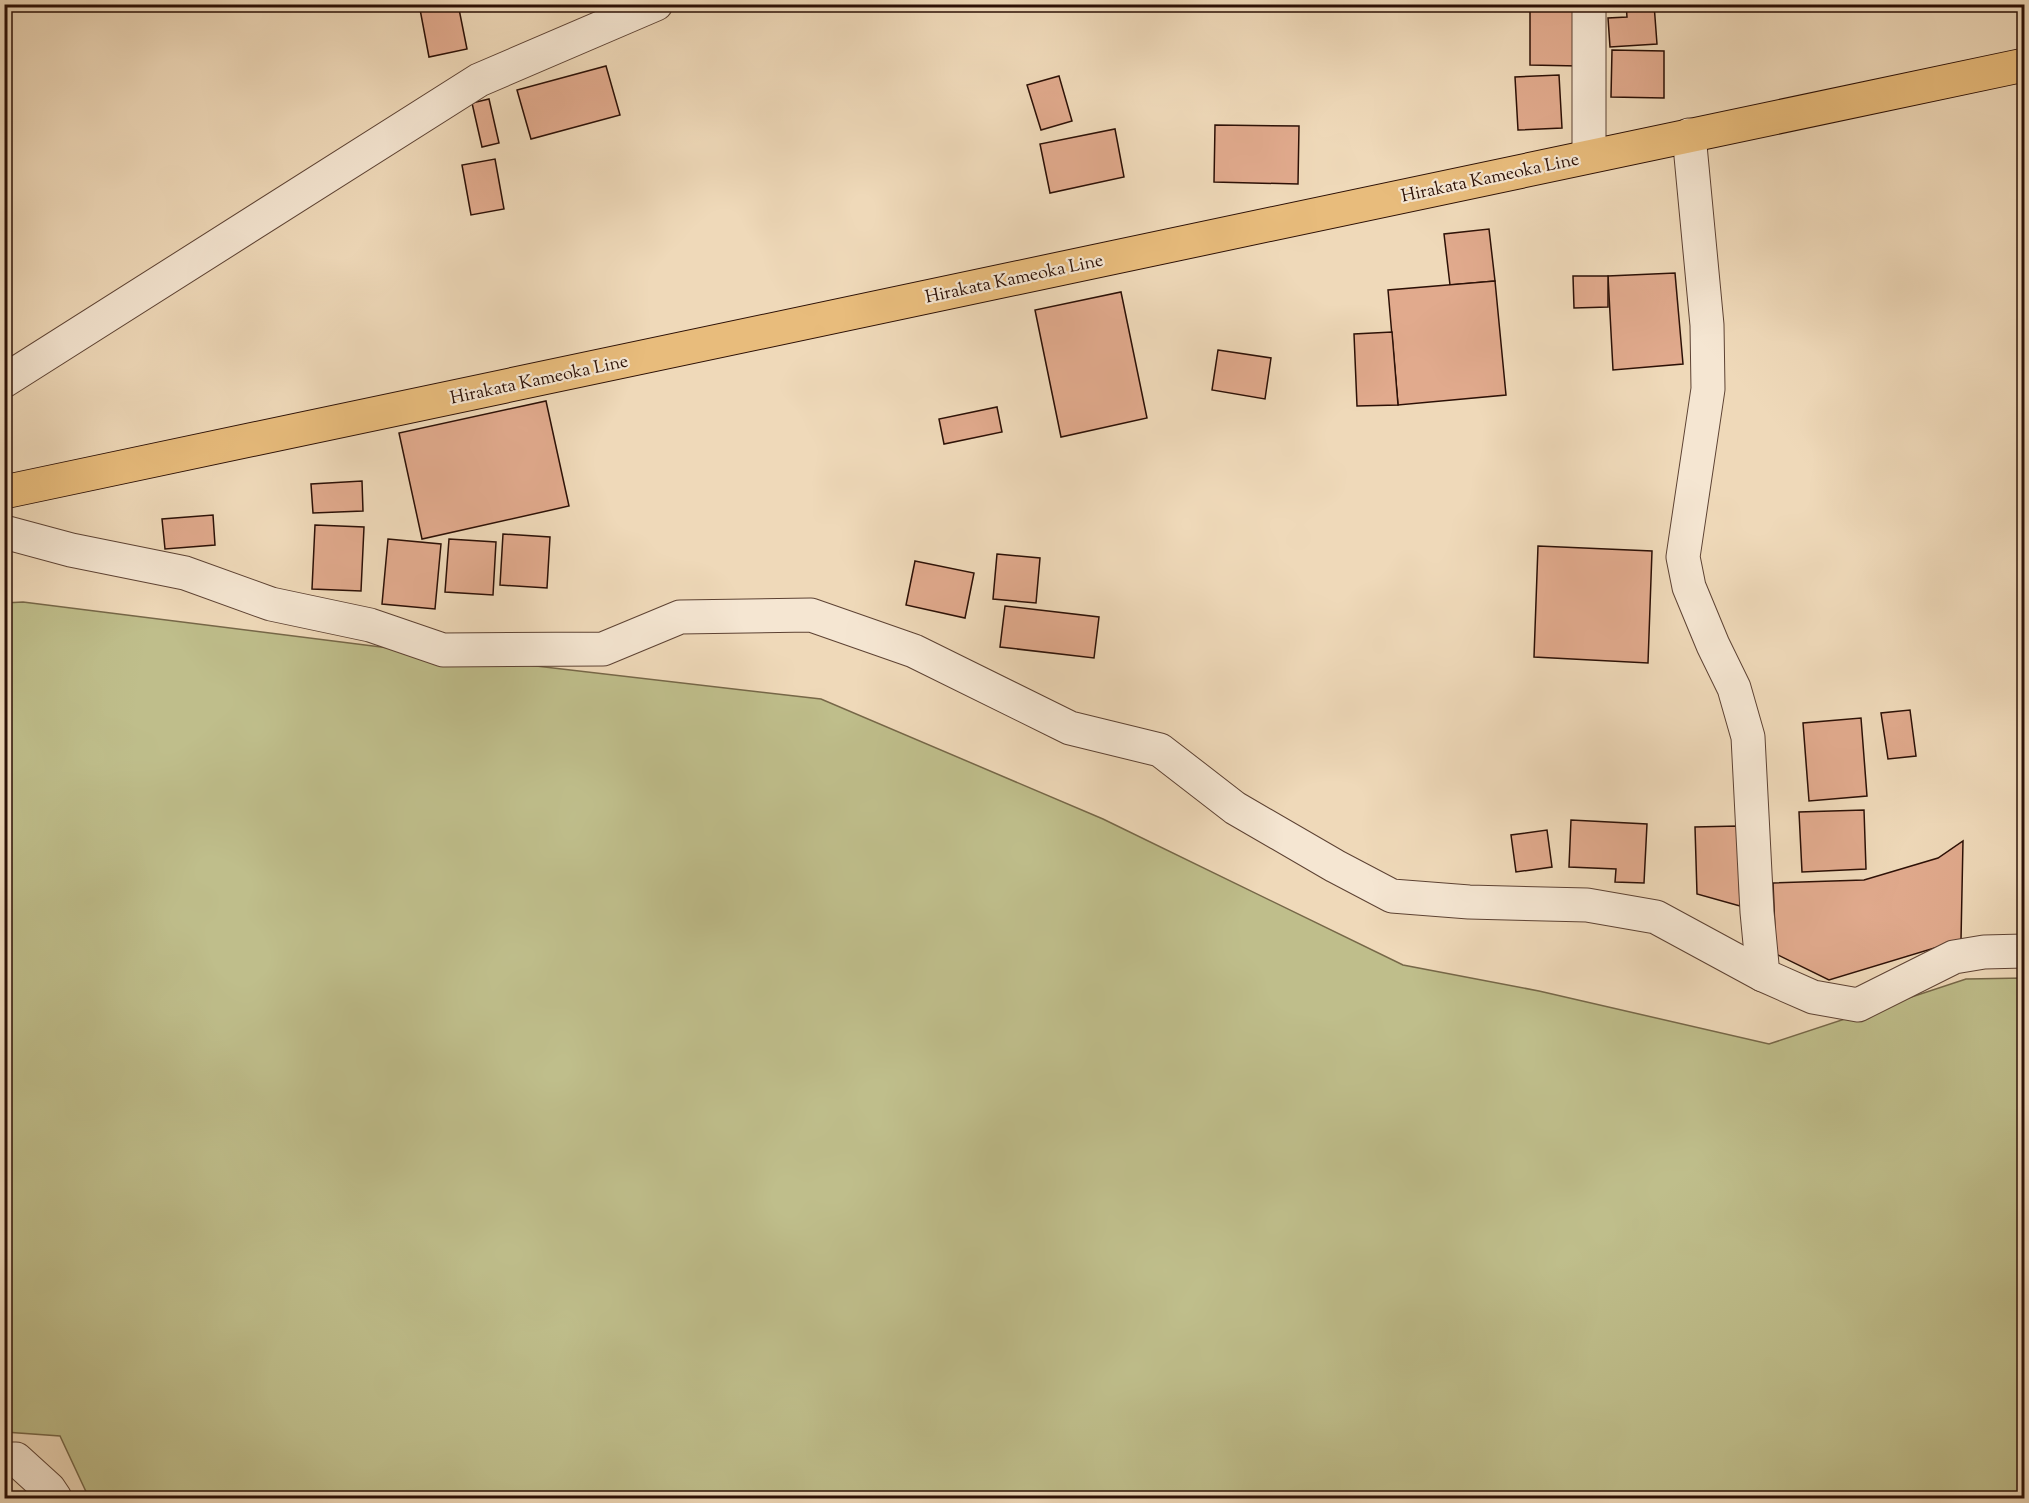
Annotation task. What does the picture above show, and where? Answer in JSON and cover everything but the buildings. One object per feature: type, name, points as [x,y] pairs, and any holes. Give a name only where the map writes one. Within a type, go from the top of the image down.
[{"type":"main road","name":"Hirakata Kameoka Line","points":[[4,492],[2025,65]]},
{"type":"street","points":[[4,381],[479,80],[656,4]]},
{"type":"street","points":[[1588,4],[1590,156]]},
{"type":"street","points":[[1689,135],[1707,325],[1708,389],[1683,557],[1689,587],[1734,688],[1748,737],[1757,912],[1763,975]]},
{"type":"street","points":[[4,532],[71,550],[186,573],[271,604],[370,625],[443,651],[603,649],[680,617],[811,615],[914,651],[1070,728],[1160,750],[1235,808],[1392,896],[1469,902],[1587,905],[1656,917],[1763,975],[1813,997],[1858,1005],[1954,957],[1984,952],[2025,951]]},
{"type":"street","points":[[4,1459],[16,1459],[50,1489],[55,1498]]},
{"type":"shaded area","points":[[23,602],[492,661],[821,699],[1103,819],[1403,965],[1539,991],[1769,1044],[1966,979],[2024,978],[2024,1498],[89,1498],[60,1436],[5,1432],[4,603]]}]
